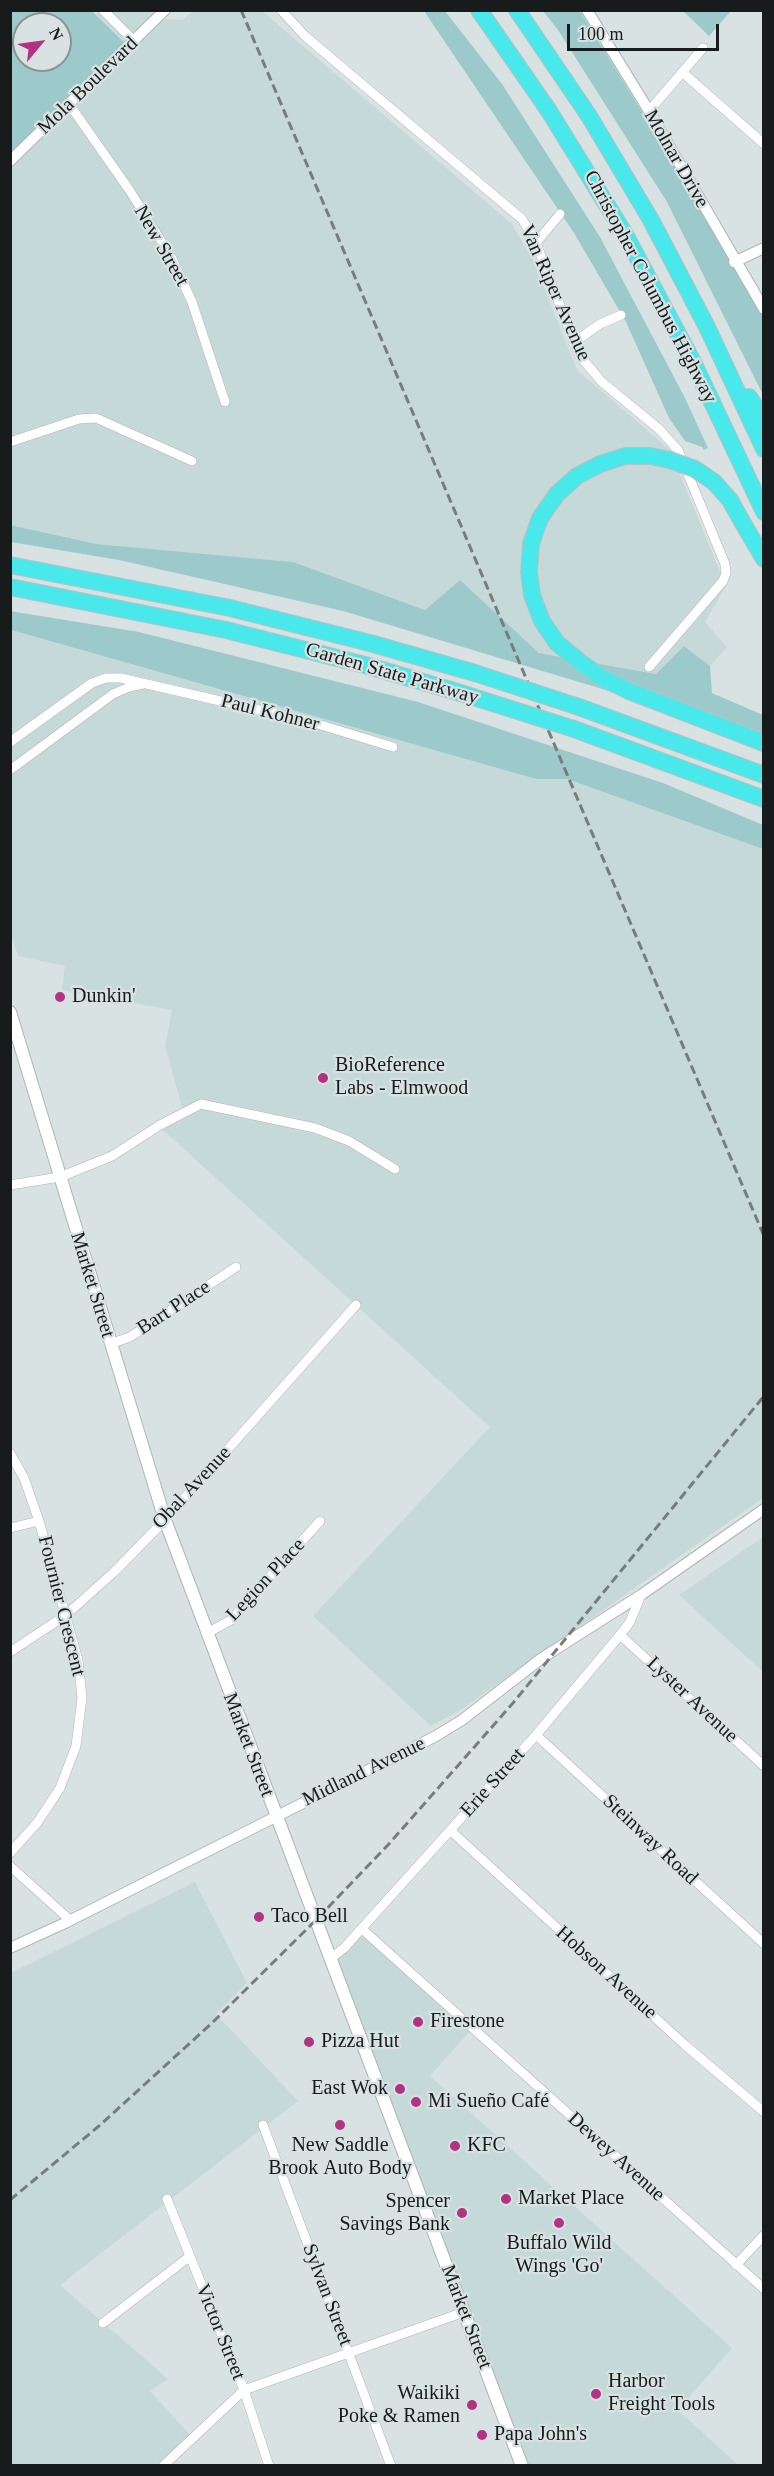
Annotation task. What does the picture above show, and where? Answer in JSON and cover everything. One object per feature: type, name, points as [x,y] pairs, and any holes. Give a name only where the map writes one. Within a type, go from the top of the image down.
[{"type":"highway","name":"Christopher Columbus Highway","points":[[479,10],[549,111],[626,236],[694,364],[764,512]]},
{"type":"highway","name":"Christopher Columbus Highway","points":[[517,10],[573,92],[630,184],[688,290],[764,449]]},
{"type":"highway","points":[[722,360],[764,419]]},
{"type":"highway","points":[[764,559],[730,500],[714,482],[695,469],[670,460],[650,456],[625,456],[600,464],[577,476],[557,494],[540,519],[531,544],[529,572],[532,595],[542,621],[557,643],[580,662],[602,678],[629,691],[764,743]]},
{"type":"highway","name":"Garden State Parkway","points":[[10,565],[230,608],[380,646],[475,673],[579,707],[764,775]]},
{"type":"highway","name":"Garden State Parkway","points":[[10,587],[226,630],[365,665],[574,729],[764,799]]},
{"type":"main road","name":"Market Street","points":[[10,1012],[165,1520],[522,2466]]},
{"type":"street","points":[[103,10],[134,41]]},
{"type":"street","name":"Mola Boulevard","points":[[10,161],[165,10]]},
{"type":"street","name":"Van Riper Avenue","points":[[281,10],[305,36],[522,219],[536,243],[573,343],[594,374],[659,429],[678,450],[725,564],[723,581],[649,667]]},
{"type":"street","name":"Molnar Drive","points":[[587,10],[649,111],[734,262],[764,309]]},
{"type":"street","points":[[649,111],[703,48]]},
{"type":"street","points":[[682,72],[764,144]]},
{"type":"street","name":"New Street","points":[[69,104],[130,191],[171,257],[192,302],[225,402]]},
{"type":"street","points":[[536,243],[560,214]]},
{"type":"street","points":[[734,262],[764,248]]},
{"type":"street","points":[[573,343],[600,324],[621,315]]},
{"type":"street","points":[[10,442],[79,418],[96,418],[192,461]]},
{"type":"street","name":"Paul Kohner","points":[[10,742],[92,682],[106,678],[121,678],[311,722],[393,747]]},
{"type":"street","name":"Paul Kohner","points":[[10,770],[113,694],[129,687],[146,684]]},
{"type":"street","points":[[10,1185],[60,1177],[112,1156],[160,1125],[201,1104],[315,1128],[349,1141],[395,1169]]},
{"type":"street","name":"Bart Place","points":[[110,1344],[130,1337],[236,1268]]},
{"type":"street","name":"Obal Avenue","points":[[10,1652],[66,1615],[114,1572],[165,1520],[356,1305]]},
{"type":"street","name":"Fournier Crescent","points":[[10,1453],[24,1478],[39,1521],[81,1677],[81,1722],[69,1769],[50,1806],[10,1853]]},
{"type":"street","name":"Midland Avenue","points":[[10,1948],[436,1736],[462,1720],[542,1658],[641,1595],[764,1509]]},
{"type":"street","points":[[10,1528],[39,1521]]},
{"type":"street","name":"Legion Place","points":[[207,1633],[231,1620],[320,1521]]},
{"type":"street","name":"Erie Street","points":[[330,1959],[362,1929],[536,1735],[630,1622],[641,1595]]},
{"type":"street","name":"Lyster Avenue","points":[[620,1635],[764,1766]]},
{"type":"street","name":"Steinway Road","points":[[536,1735],[764,1944]]},
{"type":"street","name":"Hobson Avenue","points":[[451,1831],[686,2045],[764,2112]]},
{"type":"street","points":[[10,1866],[70,1920]]},
{"type":"street","name":"Dewey Avenue","points":[[362,1929],[764,2289]]},
{"type":"street","name":"Sylvan Street","points":[[263,2125],[391,2466]]},
{"type":"street","name":"Victor Street","points":[[167,2199],[244,2390],[269,2466]]},
{"type":"street","points":[[736,2265],[764,2235]]},
{"type":"street","points":[[103,2323],[189,2257]]},
{"type":"street","points":[[163,2466],[244,2390],[464,2312]]},
{"type":"shaded area","points":[[10,11],[92,11],[128,46],[10,160]]},
{"type":"shaded area","points":[[99,11],[154,11],[160,19],[182,20],[193,11],[262,11],[512,224],[533,260],[577,370],[670,450],[726,586],[705,622],[727,647],[710,666],[684,646],[656,674],[539,653],[460,580],[425,610],[293,562],[97,544],[11,525],[11,160],[128,45],[96,14]]},
{"type":"shaded area","points":[[424,11],[445,11],[502,84],[600,237],[685,398],[708,448],[704,450],[702,447],[685,441],[669,418],[626,322],[574,233]]},
{"type":"shaded area","points":[[543,11],[580,11],[763,309],[763,395],[667,202],[558,30]]},
{"type":"shaded area","points":[[683,11],[731,11],[709,36]]},
{"type":"shaded area","points":[[10,525],[97,544],[293,562],[425,610],[460,580],[539,653],[656,674],[684,646],[710,666],[712,693],[763,715],[763,752],[609,691],[343,611],[119,560],[11,542]]},
{"type":"shaded area","points":[[10,611],[139,632],[418,702],[663,783],[763,825],[763,849],[567,779],[536,779],[11,630]]},
{"type":"shaded area","points":[[10,630],[536,779],[567,779],[763,849],[763,1498],[462,1709],[431,1726],[313,1616],[490,1427],[163,1130],[184,1114],[165,1046],[172,1010],[62,990],[65,966],[18,956],[10,932]]},
{"type":"shaded area","points":[[763,1537],[763,1672],[679,1595]]},
{"type":"shaded area","points":[[195,1882],[247,1983],[216,2014],[298,2101],[60,2285],[168,2379],[150,2391],[193,2438],[165,2465],[11,2466],[11,1973]]},
{"type":"shaded area","points":[[362,1932],[470,2031],[430,2076],[732,2348],[678,2410],[738,2465],[527,2465],[335,1959]]},
{"type":"railway","points":[[241,10],[764,1236]]},
{"type":"railway","points":[[10,2200],[99,2126],[212,2023],[388,1845],[513,1703],[764,1396]]},
{"type":"place","name":"Dunkin'","points":[[60,997]]},
{"type":"place","name":"BioReference Labs - Elmwood","points":[[323,1078]]},
{"type":"place","name":"Taco Bell","points":[[259,1917]]},
{"type":"place","name":"Firestone","points":[[418,2022]]},
{"type":"place","name":"Pizza Hut","points":[[309,2042]]},
{"type":"place","name":"East Wok","points":[[400,2089]]},
{"type":"place","name":"Mi Sueño Café","points":[[416,2102]]},
{"type":"place","name":"New Saddle Brook Auto Body","points":[[340,2125]]},
{"type":"place","name":"KFC","points":[[455,2146]]},
{"type":"place","name":"Market Place","points":[[506,2199]]},
{"type":"place","name":"Spencer Savings Bank","points":[[462,2213]]},
{"type":"place","name":"Buffalo Wild Wings 'Go'","points":[[559,2223]]},
{"type":"place","name":"Harbor Freight Tools","points":[[596,2394]]},
{"type":"place","name":"Waikiki Poke & Ramen","points":[[472,2405]]},
{"type":"place","name":"Papa John's","points":[[482,2435]]}]
